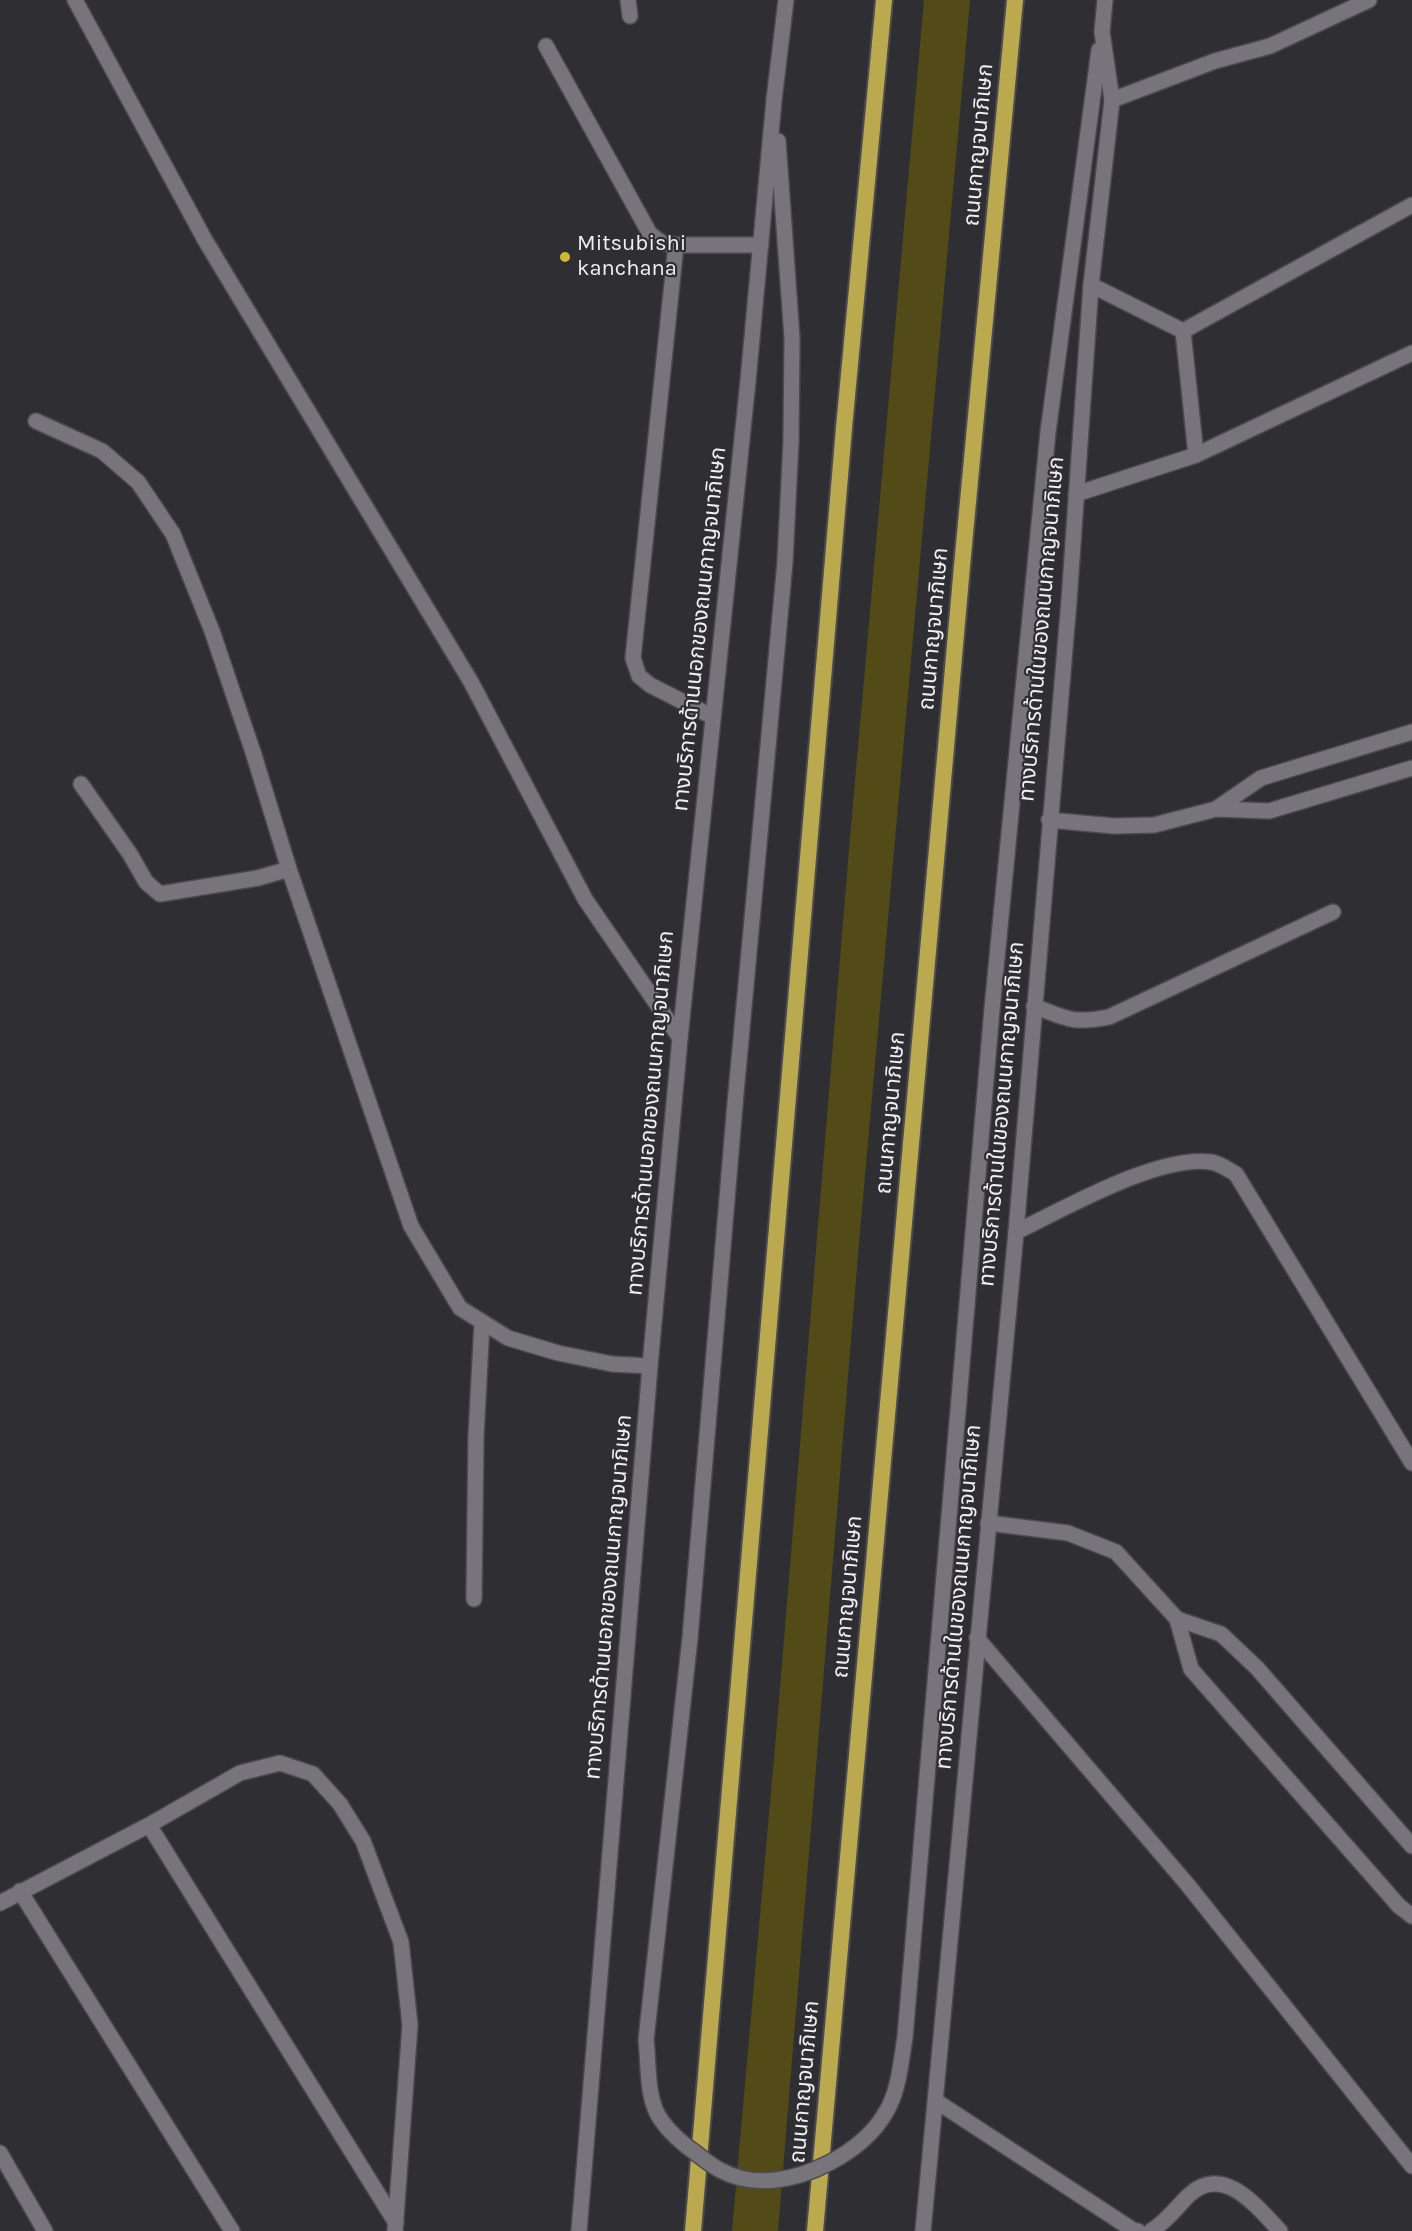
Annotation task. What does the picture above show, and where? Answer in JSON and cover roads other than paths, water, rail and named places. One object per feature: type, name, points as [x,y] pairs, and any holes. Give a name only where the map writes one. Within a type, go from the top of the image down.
[{"type":"highway","points":[[693,2231],[843,440],[884,0]]},
{"type":"highway","name":"ถนนกาญจนาภิเษก","points":[[814,2231],[962,566],[1015,0]]},
{"type":"main road","points":[[75,0],[205,240],[471,682],[585,899],[680,1038]]},
{"type":"main road","points":[[628,0],[630,16]]},
{"type":"main road","name":"ทางบริการด้านนอกของถนนกาญจนาภิเษก","points":[[579,2231],[650,1366],[680,1038],[786,0]]},
{"type":"main road","name":"ทางบริการด้านในของถนนกาญจนาภิเษก","points":[[923,2231],[1016,1232],[1069,601],[1091,285],[1112,100],[1102,32],[1105,0]]},
{"type":"main road","points":[[1112,100],[1215,61],[1270,46],[1369,0]]},
{"type":"main road","points":[[774,100],[792,338],[791,441],[785,562],[735,1104],[690,1638],[646,2040],[652,2095],[660,2118],[681,2143],[720,2170],[748,2180],[774,2181],[810,2173],[845,2155],[874,2130],[888,2110],[896,2087],[905,2037],[992,1009],[1048,432],[1102,32]]},
{"type":"main road","points":[[546,46],[650,234],[662,243],[676,246],[761,245]]},
{"type":"main road","points":[[1183,331],[1412,205]]},
{"type":"main road","points":[[676,246],[633,658],[639,676],[650,685],[713,717]]},
{"type":"main road","points":[[1091,285],[1183,331]]},
{"type":"main road","points":[[1183,331],[1196,455]]},
{"type":"main road","points":[[1076,494],[1196,455],[1412,353]]},
{"type":"main road","points":[[36,421],[102,451],[138,482],[173,534],[212,631],[289,869],[411,1226],[460,1308],[508,1338],[558,1353],[612,1364],[650,1366]]},
{"type":"main road","points":[[1216,809],[1261,778],[1412,732]]},
{"type":"main road","points":[[1049,820],[1114,826],[1154,825],[1216,809],[1269,812],[1412,768]]},
{"type":"main road","points":[[81,783],[130,854],[146,882],[159,894],[258,878],[289,869]]},
{"type":"main road","points":[[1034,1006],[1071,1021],[1090,1021],[1109,1017],[1333,912]]},
{"type":"main road","points":[[1016,1232],[1135,1176],[1177,1163],[1213,1161],[1236,1174],[1412,1463]]},
{"type":"main road","points":[[474,1599],[476,1436],[482,1323]]},
{"type":"main road","points":[[988,1523],[1068,1533],[1116,1552],[1177,1620],[1191,1669],[1399,1906],[1412,1916]]},
{"type":"main road","points":[[1177,1620],[1221,1634],[1257,1668],[1412,1846]]},
{"type":"main road","points":[[977,1638],[1188,1884],[1412,2166]]},
{"type":"main road","points":[[0,1903],[149,1825],[240,1773],[280,1763],[313,1774],[340,1804],[363,1841],[401,1942],[410,2025],[396,2227]]},
{"type":"main road","points":[[149,1825],[396,2227]]},
{"type":"main road","points":[[20,1892],[232,2231]]},
{"type":"main road","points":[[936,2101],[1133,2230],[1138,2231]]},
{"type":"main road","points":[[0,2153],[45,2231]]},
{"type":"main road","points":[[1151,2231],[1162,2224],[1191,2193],[1210,2183],[1226,2185],[1240,2191],[1280,2231]]},
{"type":"place","name":"Mitsubishi kanchana","points":[[565,257]]}]
